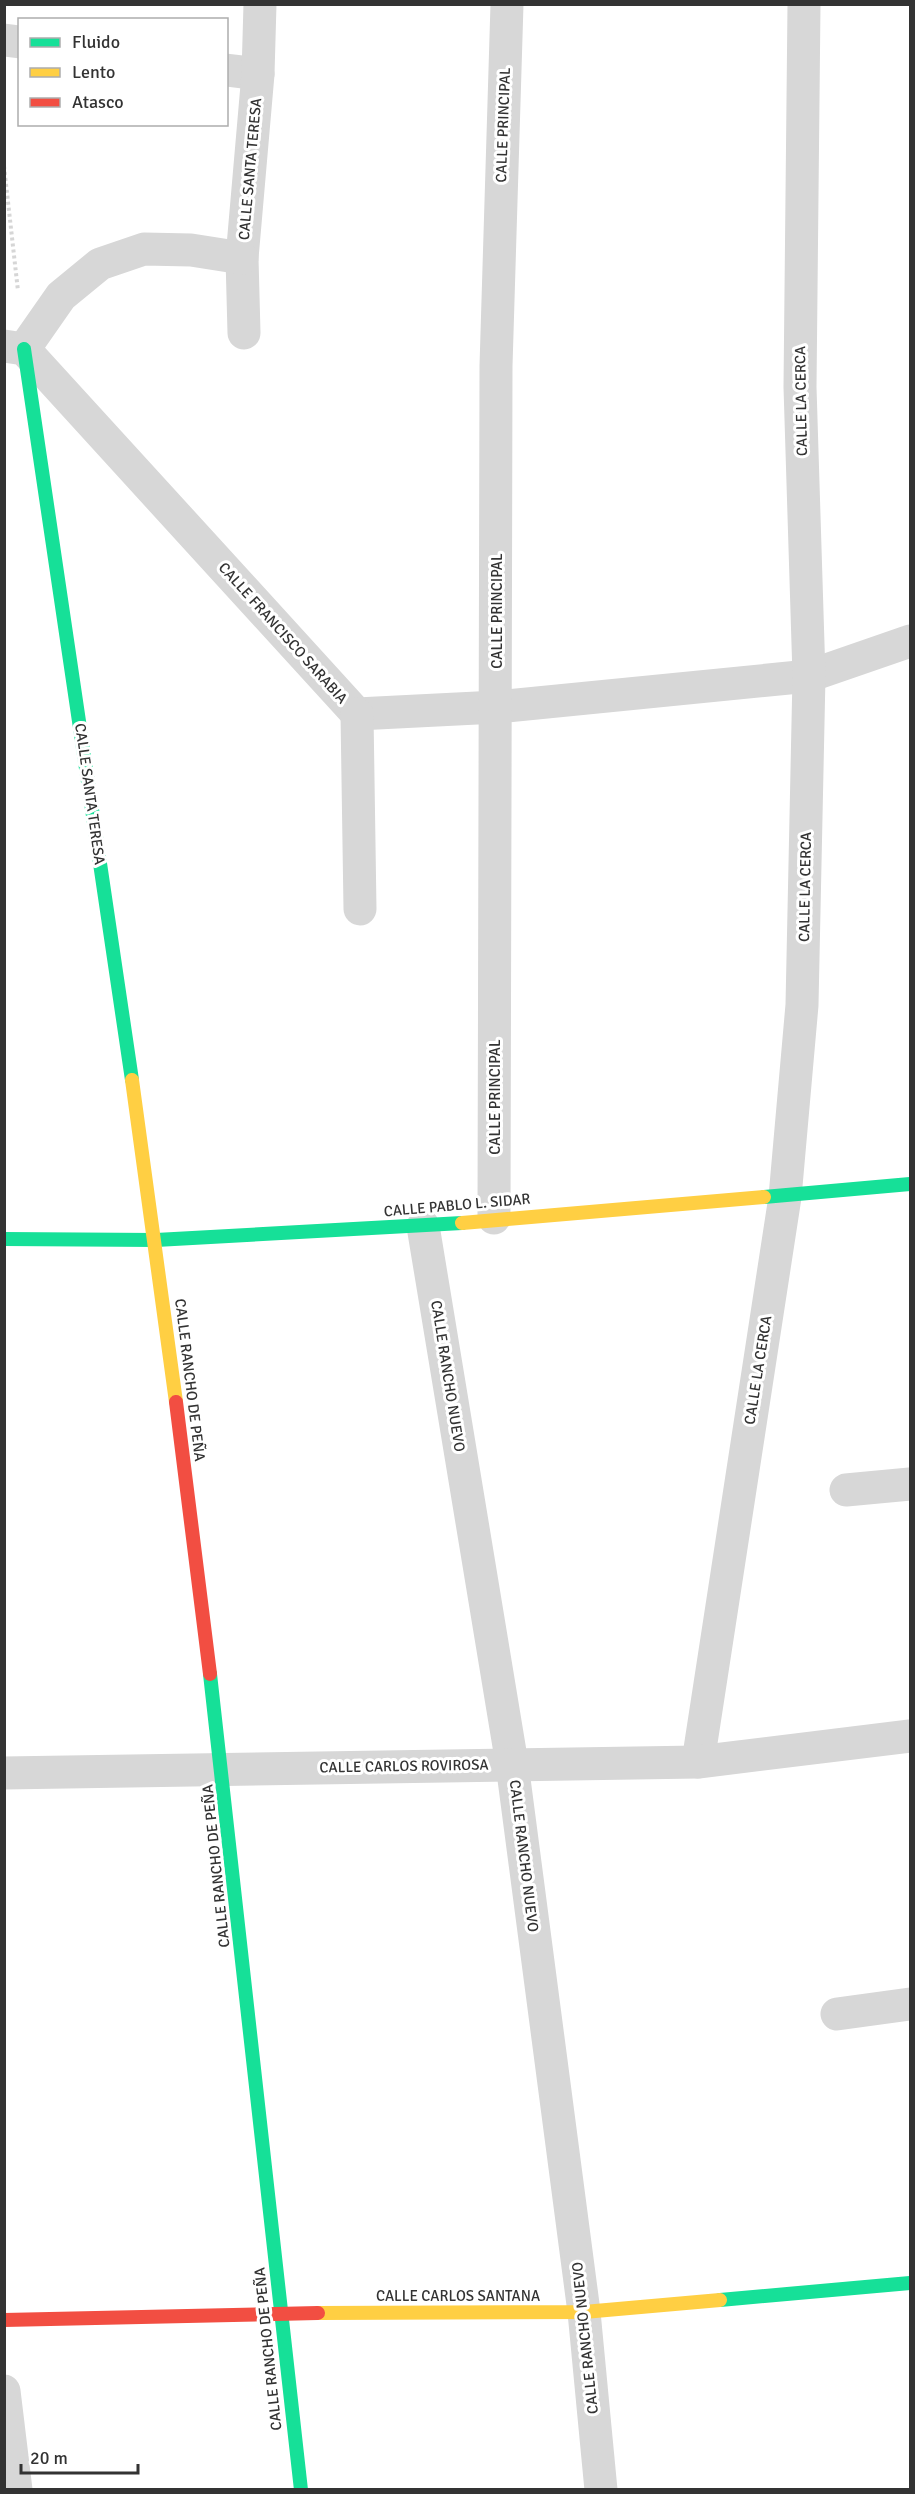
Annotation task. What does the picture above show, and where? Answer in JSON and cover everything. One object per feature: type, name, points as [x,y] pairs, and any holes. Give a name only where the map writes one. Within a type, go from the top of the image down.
[{"type":"street","name":"CALLE SANTA TERESA","points":[[244,333],[242,72],[260,4]]},
{"type":"street","name":"CALLE PRINCIPAL","points":[[494,1218],[497,707],[496,366],[507,4]]},
{"type":"street","name":"CALLE LA CERCA","points":[[698,1762],[785,1197],[802,1005],[809,676],[800,387],[804,4]]},
{"type":"street","points":[[14,347],[61,296],[100,264],[144,249],[191,250],[242,258]]},
{"type":"street","name":"CALLE SANTA TERESA","points":[[14,347],[156,1240]]},
{"type":"street","name":"CALLE FRANCISCO SARABIA","points":[[14,347],[357,714],[497,707],[809,676],[910,641]]},
{"type":"street","points":[[357,714],[360,909]]},
{"type":"street","name":"CALLE PABLO L. SIDAR","points":[[4,1239],[156,1240],[423,1226],[494,1218],[785,1197],[910,1184]]},
{"type":"street","name":"CALLE RANCHO NUEVO","points":[[423,1226],[512,1764],[584,2312],[601,2490]]},
{"type":"street","name":"CALLE RANCHO DE PEÑA","points":[[156,1240],[222,1769],[301,2490]]},
{"type":"street","points":[[846,1490],[910,1484]]},
{"type":"street","name":"CALLE CARLOS ROVIROSA","points":[[4,1773],[698,1762],[910,1736]]},
{"type":"street","points":[[837,2014],[910,2004]]},
{"type":"street","name":"CALLE CARLOS SANTANA","points":[[4,2320],[280,2313],[584,2312],[910,2283]]},
{"type":"street","points":[[4,2391],[16,2490]]},
{"type":"path","points":[[4,166],[14,347]]},
{"type":"traffic: fast","points":[[24,349],[132,1080]]},
{"type":"traffic: fast","points":[[764,1197],[910,1184]]},
{"type":"traffic: fast","points":[[4,1239],[156,1240],[462,1223]]},
{"type":"traffic: fast","points":[[210,1674],[301,2490]]},
{"type":"traffic: fast","points":[[720,2300],[910,2283]]},
{"type":"traffic: slow","points":[[132,1080],[176,1402]]},
{"type":"traffic: slow","points":[[462,1223],[764,1197]]},
{"type":"traffic: slow","points":[[318,2313],[584,2312],[720,2300]]},
{"type":"traffic: jam","points":[[176,1402],[210,1674]]},
{"type":"traffic: jam","points":[[4,2320],[318,2313]]}]
